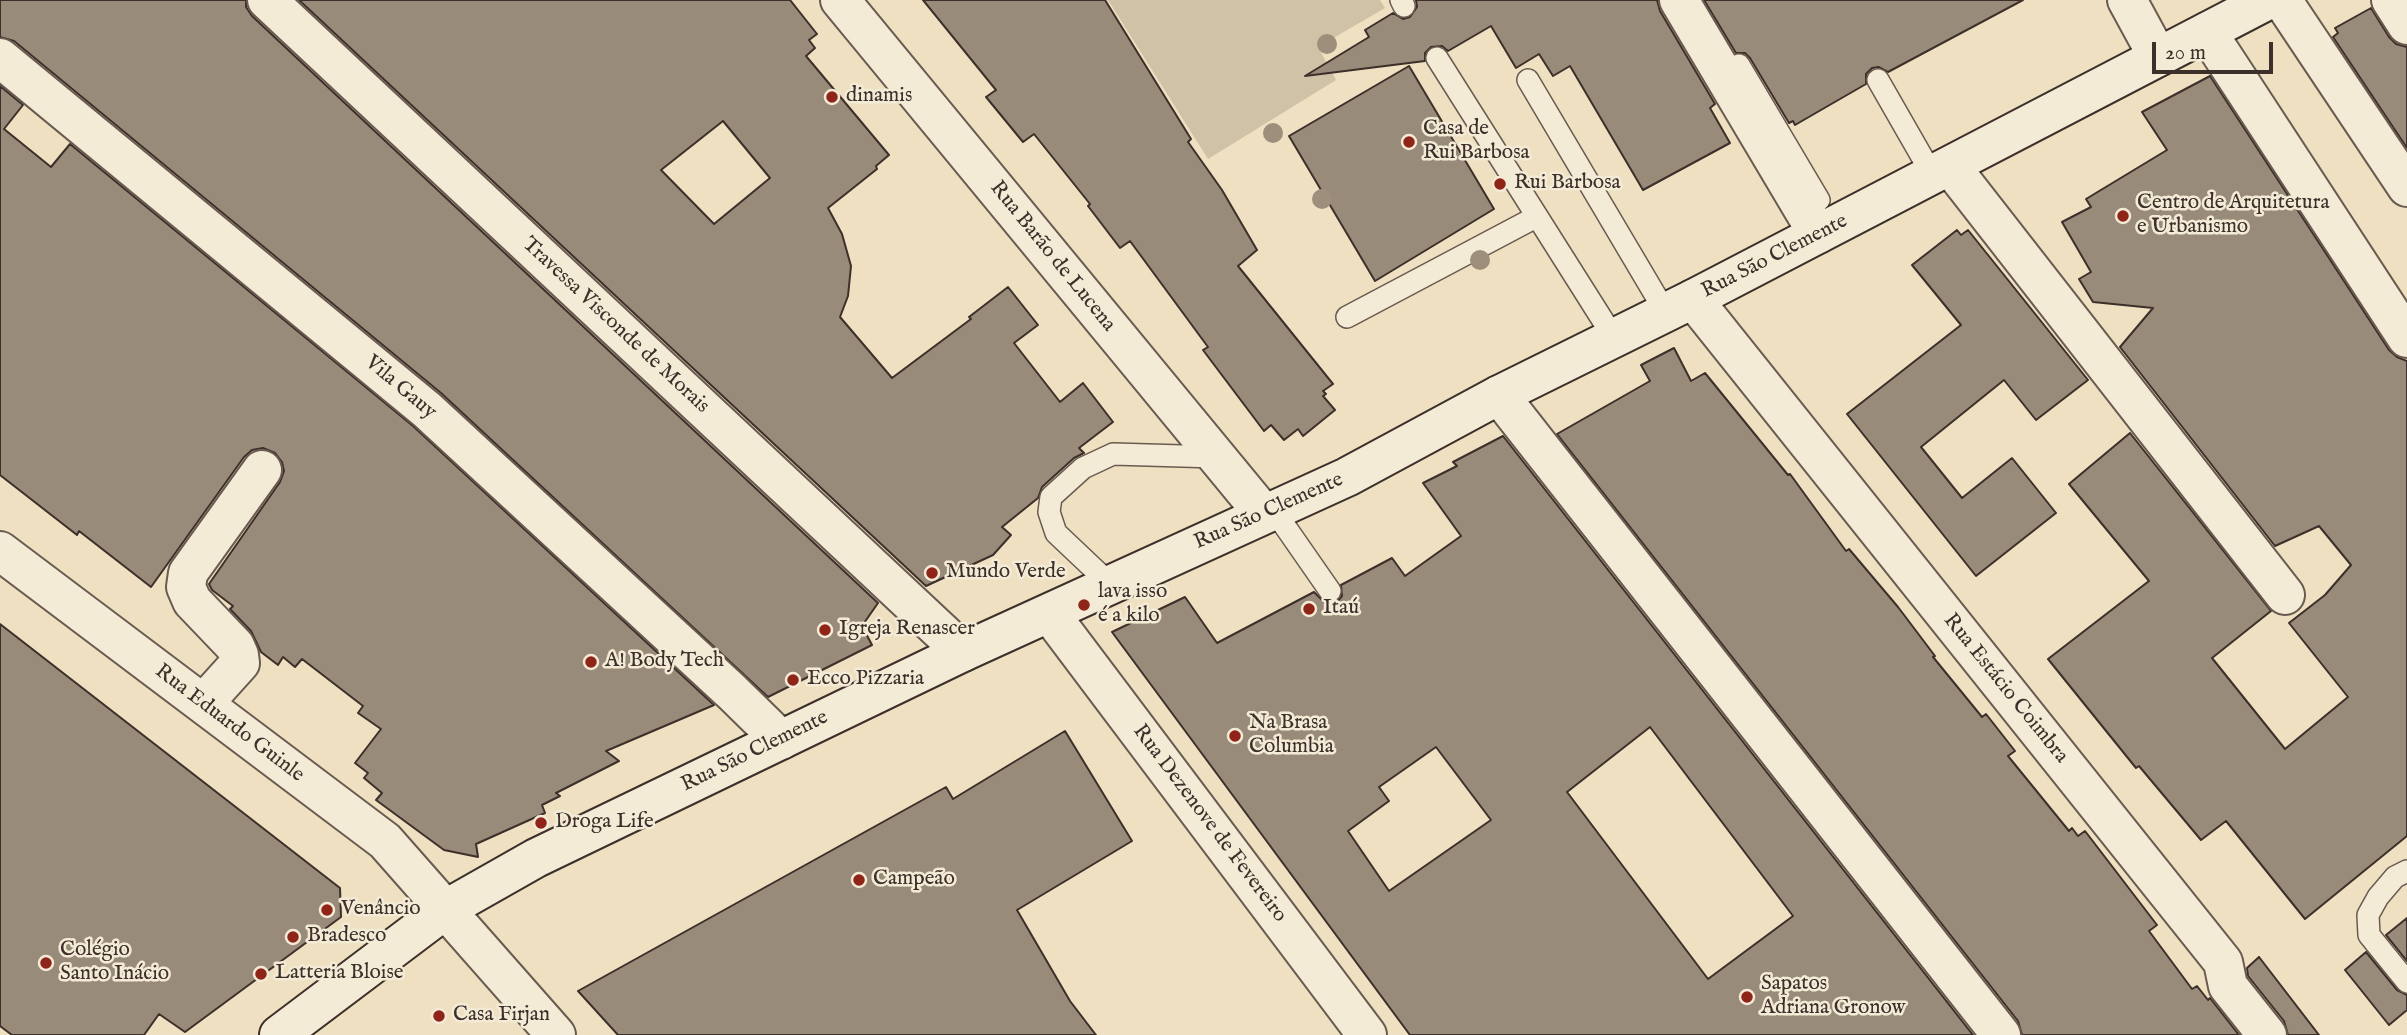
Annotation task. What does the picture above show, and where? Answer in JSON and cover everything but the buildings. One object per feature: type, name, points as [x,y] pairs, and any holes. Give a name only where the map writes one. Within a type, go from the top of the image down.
[{"type":"street","name":"Travessa Visconde de Morais","points":[[267,0],[963,652]]},
{"type":"street","name":"Rua Barão de Lucena","points":[[840,0],[1217,457],[1268,511]]},
{"type":"street","points":[[1679,0],[1826,230]]},
{"type":"street","points":[[2127,0],[2158,57]]},
{"type":"street","name":"Rua São Clemente","points":[[279,1035],[446,909],[536,858],[963,652],[1347,477],[1499,395],[1680,306],[2268,0]]},
{"type":"street","points":[[2281,0],[2407,187]]},
{"type":"street","points":[[2391,0],[2407,25]]},
{"type":"street","points":[[2207,32],[2407,338]]},
{"type":"street","name":"Vila Gauy","points":[[0,58],[427,410],[781,740]]},
{"type":"street","points":[[1942,171],[2285,595]]},
{"type":"street","name":"Rua Estácio Coimbra","points":[[1680,306],[1732,347],[2223,962],[2228,986],[2267,1035]]},
{"type":"street","points":[[1499,395],[2001,1035]]},
{"type":"street","points":[[203,704],[240,663],[235,646],[192,601],[186,587],[188,573],[262,470]]},
{"type":"street","name":"Rua Eduardo Guinle","points":[[0,551],[385,841],[556,1035]]},
{"type":"street","name":"Rua Dezenove de Fevereiro","points":[[1050,614],[1367,1035]]},
{"type":"lane","points":[[1700,0],[1826,230]]},
{"type":"lane","points":[[1437,58],[1614,338]]},
{"type":"lane","points":[[1528,80],[1680,306]]},
{"type":"lane","points":[[1878,80],[1942,171]]},
{"type":"lane","points":[[1347,317],[1536,217]]},
{"type":"lane","points":[[1111,585],[1056,533],[1049,512],[1051,497],[1083,468],[1113,454],[1217,457]]},
{"type":"lane","points":[[1268,511],[1329,591]]},
{"type":"lane","points":[[2407,871],[2395,877],[2378,897],[2368,915],[2369,935],[2407,982]]},
{"type":"shaded area","points":[[1108,0],[1380,0],[1385,8],[1318,47],[1336,80],[1208,159]]},
{"type":"place","name":"dinamis","points":[[832,97]]},
{"type":"place","name":"Casa de Rui Barbosa","points":[[1409,142]]},
{"type":"place","name":"Rui Barbosa","points":[[1500,184]]},
{"type":"place","name":"Centro de Arquitetura e Urbanismo","points":[[2123,216]]},
{"type":"place","name":"Mundo Verde","points":[[932,573]]},
{"type":"place","name":"lava isso é a kilo","points":[[1084,605]]},
{"type":"place","name":"Itaú","points":[[1309,609]]},
{"type":"place","name":"Igreja Renascer","points":[[825,630]]},
{"type":"place","name":"A! Body Tech","points":[[591,662]]},
{"type":"place","name":"Ecco Pizzaria","points":[[793,680]]},
{"type":"place","name":"Na Brasa Columbia","points":[[1235,736]]},
{"type":"place","name":"Droga Life","points":[[541,823]]},
{"type":"place","name":"Campeão","points":[[859,880]]},
{"type":"place","name":"Venâncio","points":[[327,910]]},
{"type":"place","name":"Bradesco","points":[[293,937]]},
{"type":"place","name":"Colégio Santo Inácio","points":[[46,963]]},
{"type":"place","name":"Latteria Bloise","points":[[261,974]]},
{"type":"place","name":"Sapatos Adriana Gronow","points":[[1747,997]]},
{"type":"place","name":"Casa Firjan","points":[[439,1016]]}]
